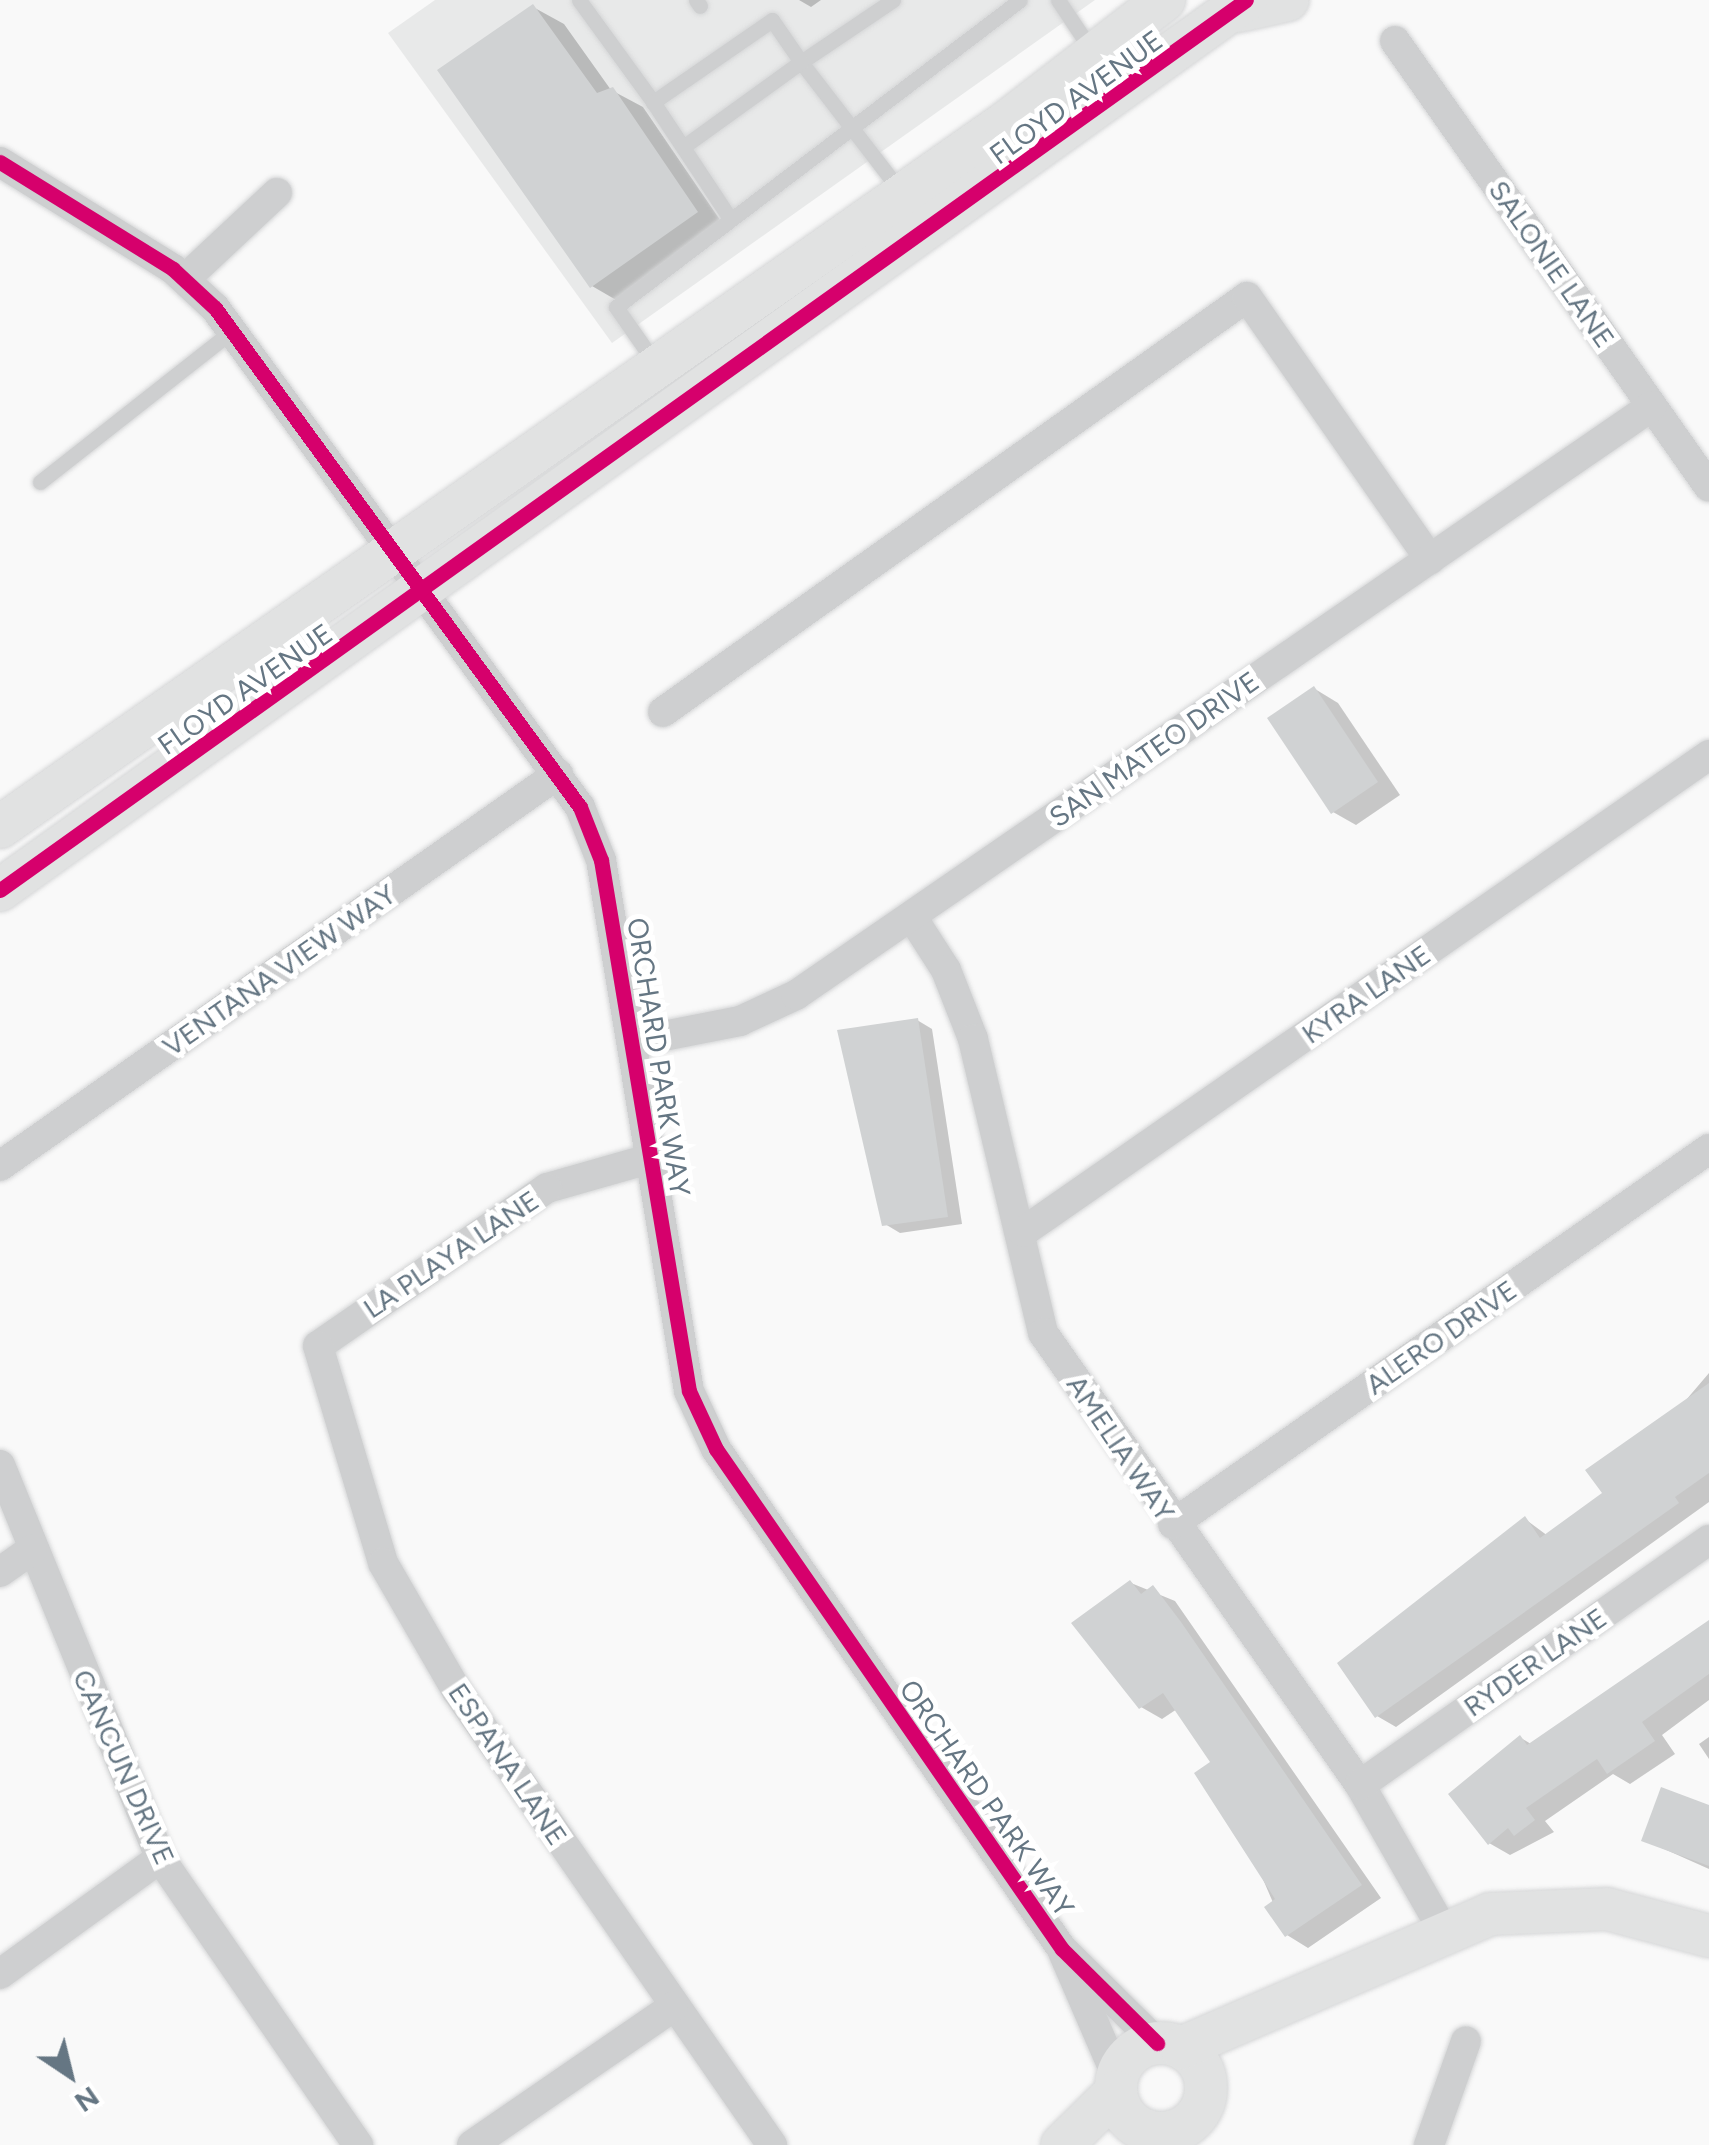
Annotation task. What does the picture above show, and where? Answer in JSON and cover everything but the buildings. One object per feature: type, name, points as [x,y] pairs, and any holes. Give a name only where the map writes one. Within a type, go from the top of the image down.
[{"type":"street","name":"FLOYD AVENUE","points":[[0,827],[903,195],[1164,0]]},
{"type":"street","points":[[1243,6],[1288,0]]},
{"type":"street","name":"FLOYD AVENUE","points":[[0,890],[428,592],[1243,6]]},
{"type":"street","name":"SALONIE LANE","points":[[1396,42],[1709,486]]},
{"type":"street","name":"ORCHARD PARK WAY","points":[[0,162],[184,279],[233,330],[558,774],[601,860],[690,1390],[716,1449],[1062,1949],[1116,2084]]},
{"type":"street","points":[[184,279],[277,193]]},
{"type":"street","points":[[663,712],[1248,297],[1430,560]]},
{"type":"street","name":"SAN MATEO DRIVE","points":[[633,1042],[740,1021],[912,916],[1652,406]]},
{"type":"street","name":"KYRA LANE","points":[[1023,1232],[1709,755]]},
{"type":"street","name":"VENTANA VIEW WAY","points":[[0,1166],[558,774]]},
{"type":"street","name":"AMELIA WAY","points":[[912,916],[946,970],[973,1040],[1023,1232],[1043,1333],[1173,1524],[1360,1785],[1442,1928]]},
{"type":"street","name":"ALERO DRIVE","points":[[1173,1524],[1709,1149]]},
{"type":"street","name":"LA PLAYA LANE","points":[[318,1346],[547,1188],[649,1159]]},
{"type":"street","name":"ESPANA LANE","points":[[318,1346],[384,1563],[456,1691],[772,2145]]},
{"type":"street","name":"CANCUN DRIVE","points":[[0,1465],[160,1858],[358,2145]]},
{"type":"street","name":"RYDER LANE","points":[[1360,1785],[1709,1540]]},
{"type":"street","points":[[0,1572],[32,1550]]},
{"type":"street","points":[[0,1974],[160,1858]]},
{"type":"street","points":[[1062,2145],[1116,2084],[1135,2051],[1169,2045],[1316,1986],[1442,1928],[1510,1912],[1607,1909],[1709,1936]]},
{"type":"street","name":"ORCHARD PARK WAY","points":[[1062,1949],[1169,2045]]},
{"type":"street","points":[[1109,2145],[1186,2126],[1206,2091],[1316,1986]]},
{"type":"street","points":[[472,2145],[673,2006]]},
{"type":"street","points":[[1429,2145],[1466,2040]]},
{"type":"street","points":[[1169,2045],[1199,2064],[1206,2091]]},
{"type":"street","points":[[1116,2084],[1129,2120],[1156,2133]]},
{"type":"lane","points":[[579,0],[729,217]]},
{"type":"lane","points":[[683,147],[893,0]]},
{"type":"lane","points":[[658,367],[616,307],[848,123],[1020,0]]},
{"type":"lane","points":[[1058,0],[1094,54]]},
{"type":"lane","points":[[653,102],[772,20],[903,195]]},
{"type":"lane","points":[[40,482],[233,330]]},
{"type":"shaded area","points":[[435,0],[1095,0],[612,343],[388,33]]},
{"type":"cycle path","points":[[0,890],[1246,0]]},
{"type":"cycle path","points":[[0,162],[173,269],[215,308],[580,807],[601,860],[689,1391],[716,1449],[1062,1949],[1157,2043]]}]
